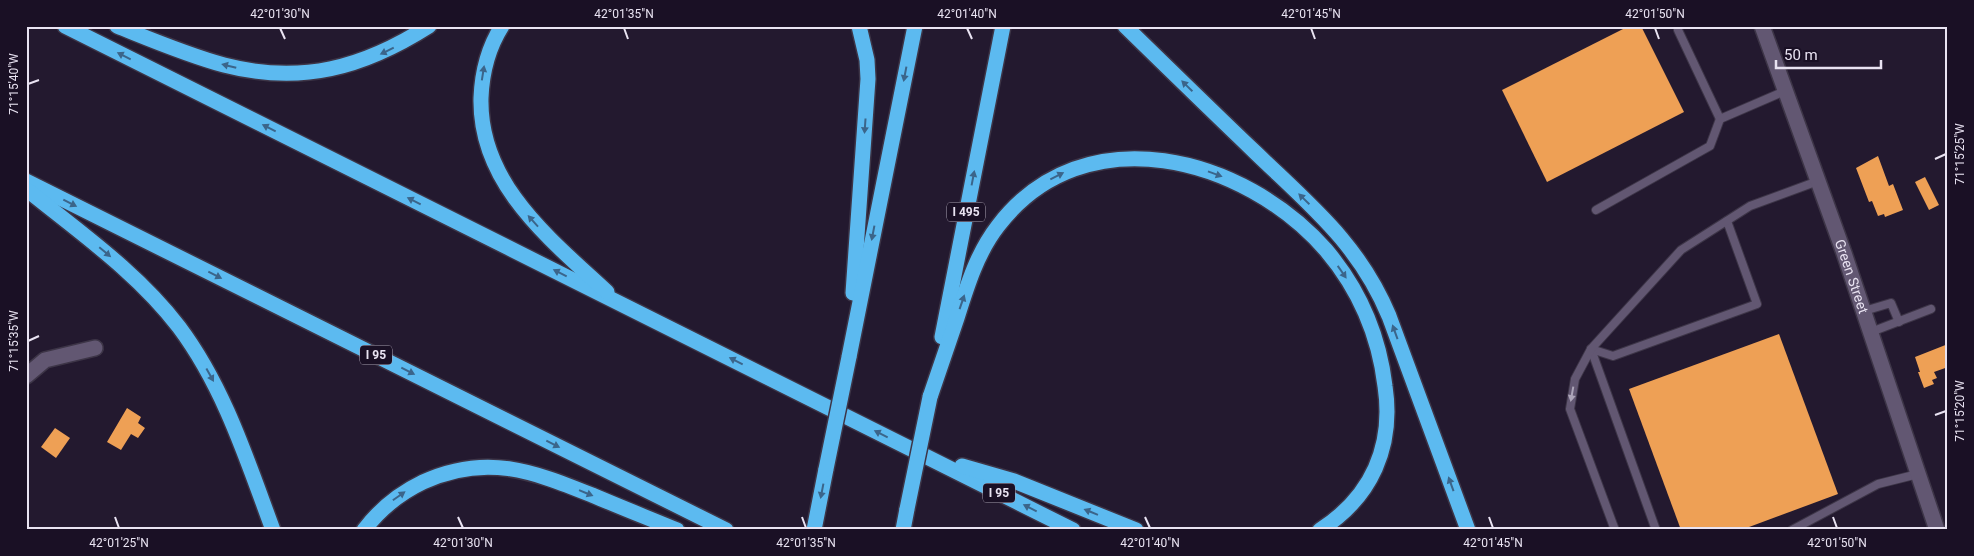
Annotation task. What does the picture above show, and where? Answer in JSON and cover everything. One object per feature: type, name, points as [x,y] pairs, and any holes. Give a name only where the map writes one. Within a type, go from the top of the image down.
[{"type":"highway","name":"I 95","points":[[65,26],[1073,530]]},
{"type":"highway","points":[[117,26],[223,65],[259,72],[291,74],[331,69],[367,59],[399,44],[429,26]]},
{"type":"highway","points":[[502,26],[486,58],[481,94],[482,123],[492,160],[510,193],[534,223],[619,303]]},
{"type":"highway","points":[[849,357],[868,89],[867,60],[859,26]]},
{"type":"highway","points":[[814,530],[914,26]]},
{"type":"highway","name":"I 495","points":[[903,530],[1003,26]]},
{"type":"highway","points":[[1125,26],[1327,221],[1359,260],[1376,287],[1389,316],[1468,530]]},
{"type":"highway","points":[[930,398],[967,287],[979,258],[1001,222],[1034,191],[1071,169],[1112,160],[1152,160],[1181,164],[1211,173],[1243,186],[1268,200],[1291,216],[1314,238],[1334,260],[1348,281],[1366,313],[1374,335],[1381,360],[1387,396],[1387,426],[1382,450],[1374,472],[1361,493],[1344,511],[1320,530]]},
{"type":"highway","name":"I 95","points":[[26,181],[726,530]]},
{"type":"highway","points":[[26,189],[128,272],[179,327],[202,361],[222,397],[273,530]]},
{"type":"highway","points":[[925,456],[1014,481],[1136,530]]},
{"type":"highway","points":[[364,530],[388,504],[412,488],[430,479],[457,470],[489,467],[510,468],[540,475],[677,530]]},
{"type":"main road","name":"Green Street","points":[[1762,26],[1871,332],[1937,530]]},
{"type":"main road","points":[[26,376],[45,360],[95,348]]},
{"type":"lane","points":[[1596,210],[1710,146],[1720,119],[1678,30]]},
{"type":"lane","points":[[1720,119],[1785,91]]},
{"type":"lane","points":[[1615,530],[1570,409],[1575,379],[1591,349],[1681,250],[1750,206],[1818,181]]},
{"type":"lane","points":[[1591,349],[1613,356],[1757,304],[1727,220]]},
{"type":"lane","points":[[1864,312],[1891,303],[1899,322]]},
{"type":"lane","points":[[1871,332],[1931,310]]},
{"type":"lane","points":[[1591,349],[1656,530]]},
{"type":"lane","points":[[1792,530],[1878,484],[1918,474]]},
{"type":"building","points":[[1629,26],[1641,26],[1684,112],[1547,182],[1502,90]]},
{"type":"building","points":[[1878,156],[1889,186],[1893,184],[1903,210],[1885,217],[1884,214],[1878,216],[1872,201],[1869,202],[1856,168]]},
{"type":"building","points":[[1925,177],[1939,205],[1929,210],[1915,182]]},
{"type":"building","points":[[1779,334],[1838,494],[1741,530],[1681,530],[1629,389]]},
{"type":"building","points":[[1948,344],[1948,367],[1934,372],[1937,378],[1932,380],[1934,384],[1924,388],[1915,357]]},
{"type":"building","points":[[127,408],[141,417],[138,423],[145,428],[138,438],[131,434],[121,450],[107,442]]},
{"type":"building","points":[[55,428],[70,438],[56,458],[41,447]]}]
